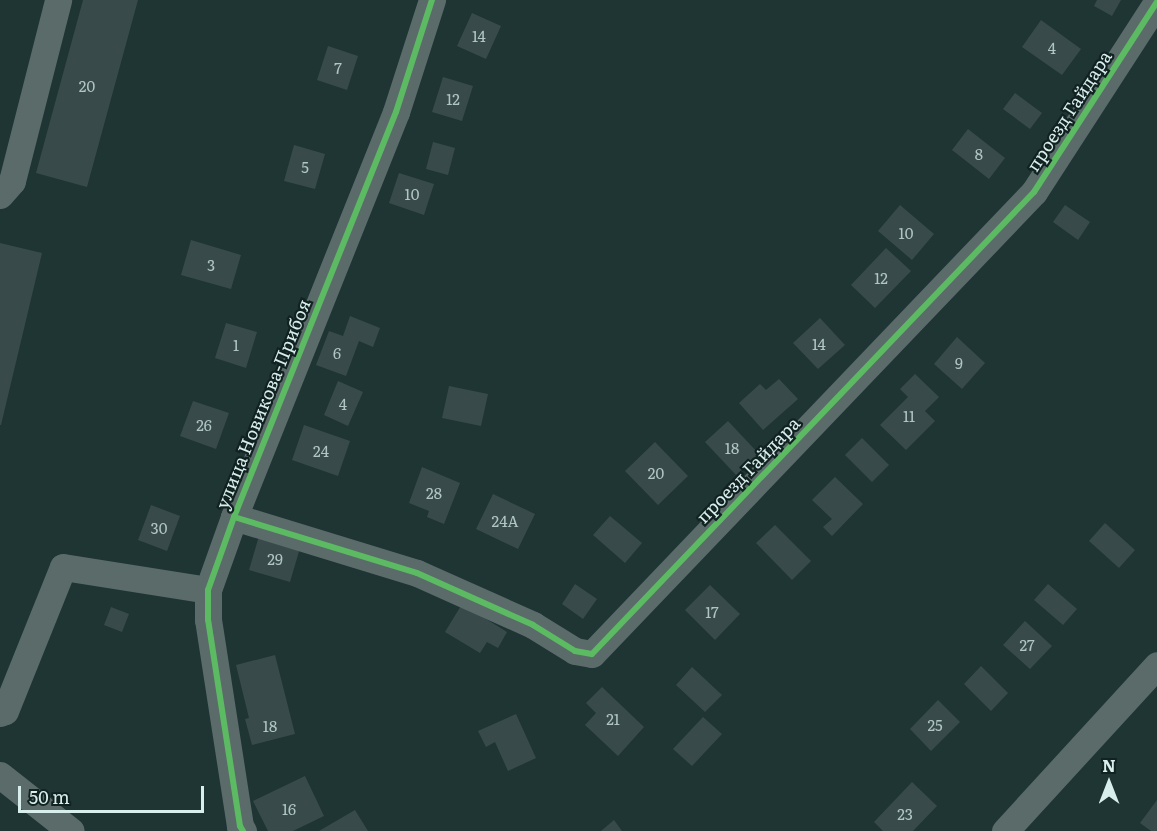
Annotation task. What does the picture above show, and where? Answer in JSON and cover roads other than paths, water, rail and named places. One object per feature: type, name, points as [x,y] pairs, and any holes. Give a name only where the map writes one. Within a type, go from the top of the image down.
[{"type":"street","points":[[0,195],[12,181],[58,0]]},
{"type":"street","name":"улица Новикова-Прибоя","points":[[243,831],[240,826],[208,620],[208,590],[234,517],[396,112],[432,0]]},
{"type":"street","name":"проезд Гайдара","points":[[234,517],[417,573],[533,625],[575,651],[592,654],[1035,192],[1157,2]]},
{"type":"street","points":[[0,713],[5,711],[63,567],[208,590]]},
{"type":"street","points":[[1005,831],[1157,665]]},
{"type":"street","points":[[0,775],[71,831]]}]
